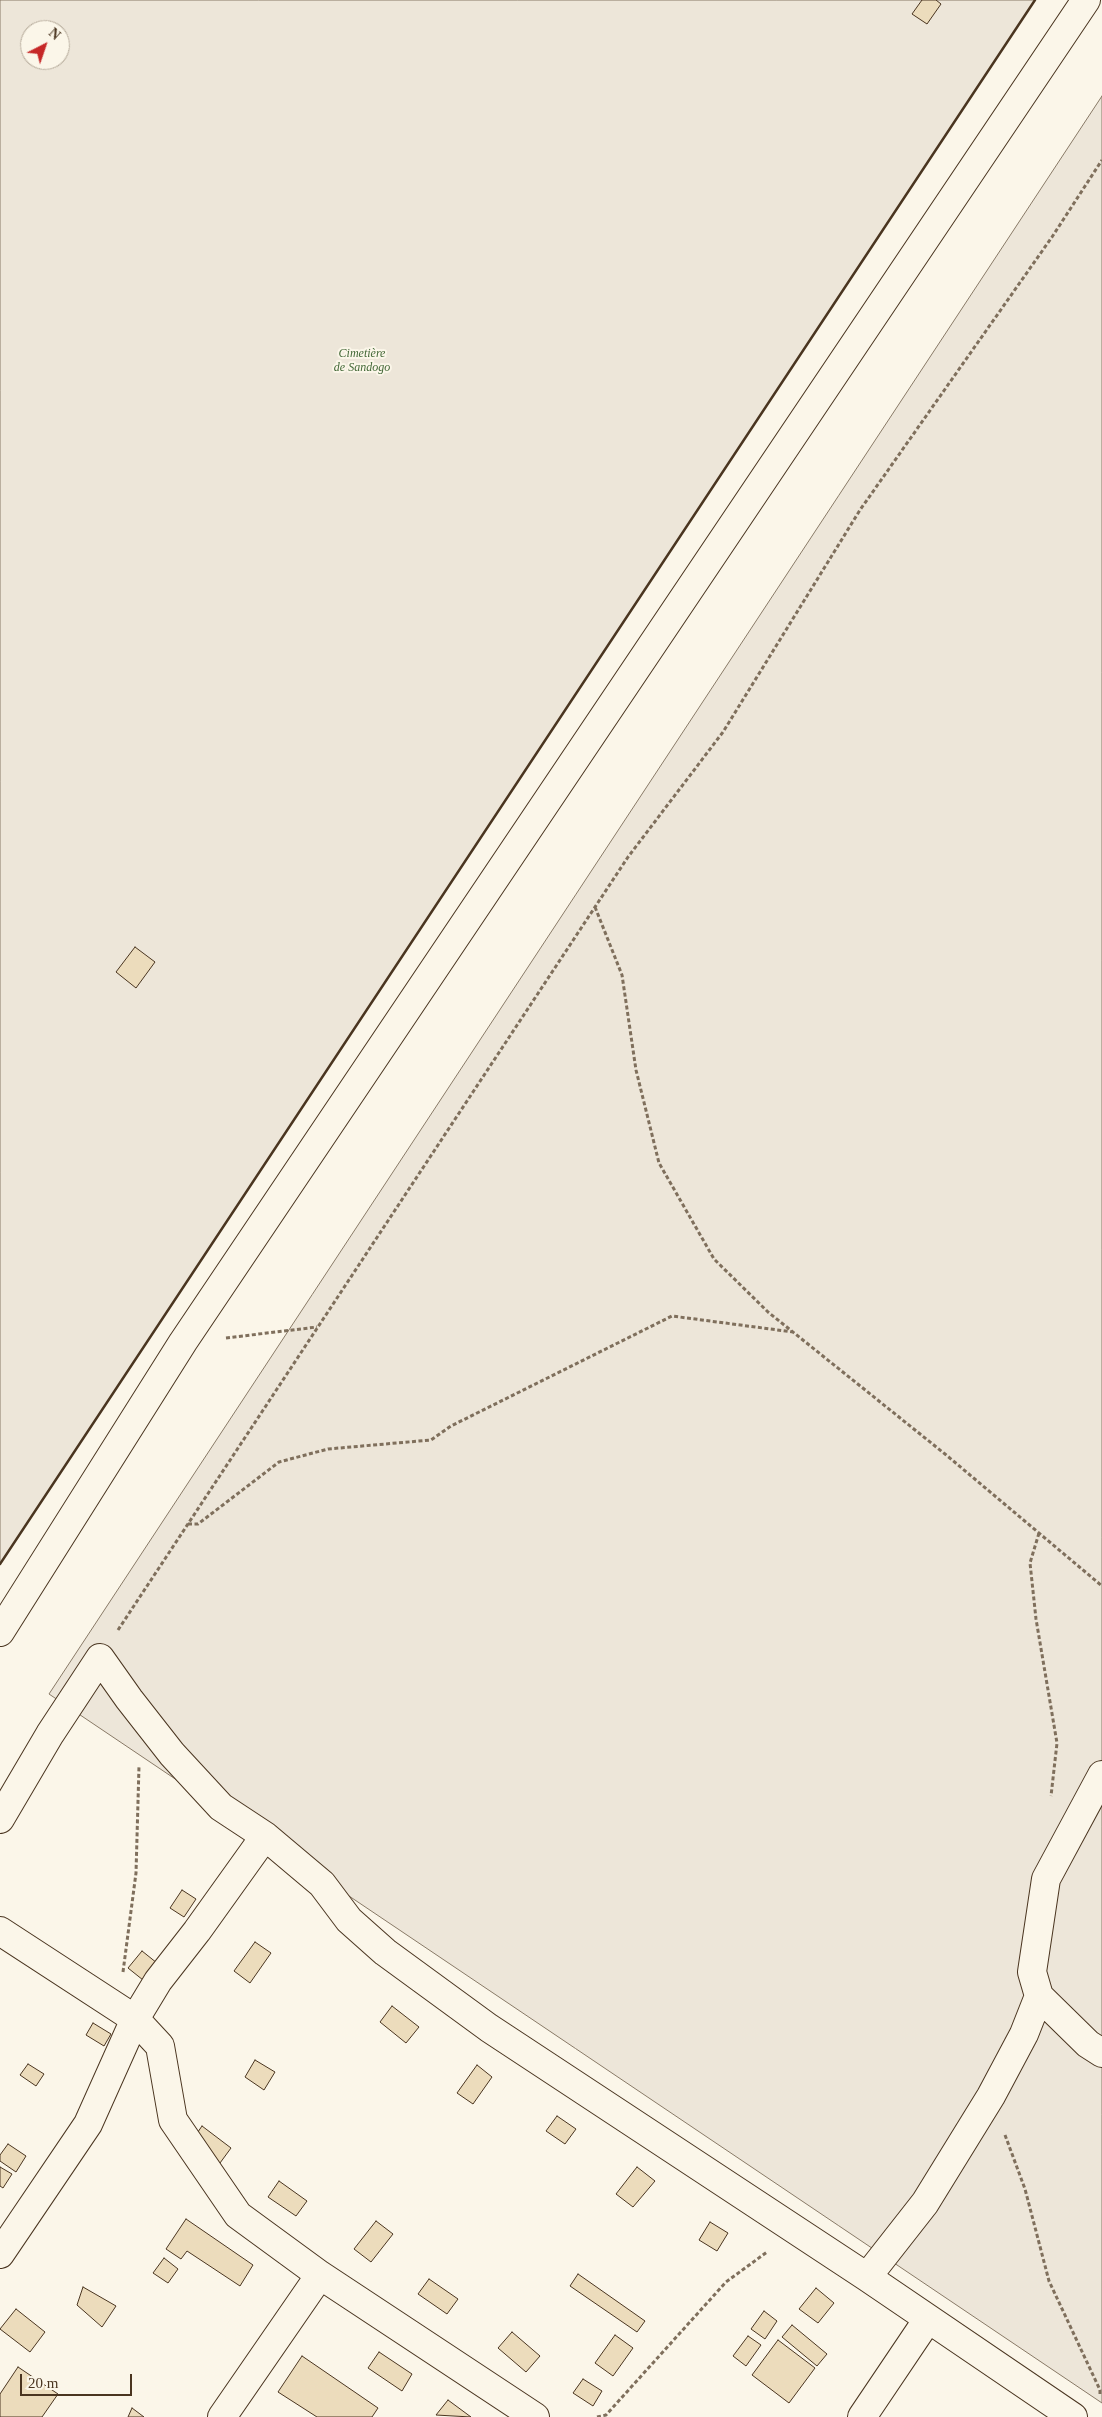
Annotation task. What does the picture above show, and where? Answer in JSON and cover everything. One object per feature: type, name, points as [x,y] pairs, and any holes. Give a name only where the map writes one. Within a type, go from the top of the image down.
[{"type":"street","points":[[0,1632],[183,1342],[1086,0]]},
{"type":"street","points":[[0,1819],[50,1734],[100,1658],[172,1754],[221,1807],[265,1836],[322,1884],[349,1920],[410,1972],[489,2028],[867,2277],[1073,2417]]},
{"type":"street","points":[[1102,1775],[1046,1880],[1032,1972],[1039,1996],[1088,2044],[1102,2053]]},
{"type":"street","points":[[0,2254],[88,2124],[126,2013],[158,1980],[197,1931],[265,1836]]},
{"type":"street","points":[[0,1931],[126,2013],[160,2046],[174,2120],[238,2215],[320,2275],[535,2417]]},
{"type":"street","points":[[867,2277],[925,2203],[991,2096],[1024,2034],[1039,1996]]},
{"type":"street","points":[[222,2417],[320,2275]]},
{"type":"street","points":[[862,2417],[928,2319]]},
{"type":"path","points":[[100,1658],[628,857],[724,732],[860,510],[1052,237],[1102,160]]},
{"type":"path","points":[[595,907],[622,975],[636,1070],[659,1163],[714,1258],[768,1312],[945,1454],[1102,1586]]},
{"type":"path","points":[[188,1524],[198,1524],[279,1462],[328,1449],[431,1440],[451,1426],[672,1316],[794,1333]]},
{"type":"path","points":[[183,1342],[318,1327]]},
{"type":"path","points":[[1039,1533],[1030,1563],[1036,1619],[1057,1744],[1050,1798]]},
{"type":"path","points":[[126,2013],[136,1873],[140,1713]]},
{"type":"path","points":[[991,2096],[1024,2189],[1049,2281],[1100,2390],[1100,2399]]},
{"type":"path","points":[[597,2417],[606,2415],[726,2282],[796,2230]]},
{"type":"green space","name":"Cimetière de Sandogo","points":[[0,0],[1035,0],[0,1564]]},
{"type":"green space","points":[[1102,96],[1102,2403],[49,1694]]},
{"type":"building","points":[[922,0],[936,0],[941,4],[927,24],[912,14]]},
{"type":"building","points":[[135,947],[155,962],[136,988],[116,972]]},
{"type":"building","points":[[182,1890],[196,1899],[184,1917],[170,1908]]},
{"type":"building","points":[[255,1942],[271,1953],[250,1983],[234,1971]]},
{"type":"building","points":[[142,1951],[157,1963],[143,1980],[128,1968]]},
{"type":"building","points":[[392,2006],[419,2027],[406,2043],[380,2022]]},
{"type":"building","points":[[93,2023],[111,2034],[104,2046],[86,2035]]},
{"type":"building","points":[[255,2060],[275,2072],[264,2090],[245,2077]]},
{"type":"building","points":[[28,2064],[44,2074],[36,2086],[20,2075]]},
{"type":"building","points":[[477,2065],[492,2077],[473,2104],[457,2093]]},
{"type":"building","points":[[557,2116],[576,2129],[565,2144],[546,2131]]},
{"type":"building","points":[[202,2126],[231,2148],[220,2163],[191,2142]]},
{"type":"building","points":[[8,2144],[26,2156],[16,2172],[0,2161],[0,2155]]},
{"type":"building","points":[[0,2167],[12,2174],[3,2188],[0,2186]]},
{"type":"building","points":[[637,2167],[655,2181],[633,2207],[616,2194]]},
{"type":"building","points":[[279,2181],[307,2201],[296,2216],[268,2197]]},
{"type":"building","points":[[186,2219],[253,2265],[240,2286],[187,2251],[181,2259],[166,2249]]},
{"type":"building","points":[[376,2221],[393,2234],[371,2262],[354,2249]]},
{"type":"building","points":[[710,2222],[728,2233],[717,2251],[699,2240]]},
{"type":"building","points":[[164,2258],[178,2269],[168,2283],[153,2273]]},
{"type":"building","points":[[578,2274],[645,2321],[637,2332],[570,2286]]},
{"type":"building","points":[[429,2279],[458,2299],[447,2314],[418,2294]]},
{"type":"building","points":[[83,2287],[116,2306],[102,2327],[77,2305]]},
{"type":"building","points":[[816,2288],[834,2303],[818,2323],[799,2309]]},
{"type":"building","points":[[16,2309],[45,2332],[30,2352],[0,2329]]},
{"type":"building","points":[[764,2311],[777,2321],[765,2339],[751,2329]]},
{"type":"building","points":[[792,2325],[827,2354],[817,2366],[782,2337]]},
{"type":"building","points":[[512,2332],[540,2356],[526,2372],[498,2348]]},
{"type":"building","points":[[615,2335],[633,2348],[613,2376],[595,2363]]},
{"type":"building","points":[[748,2336],[761,2345],[746,2366],[733,2356]]},
{"type":"building","points":[[778,2340],[815,2368],[789,2403],[752,2375]]},
{"type":"building","points":[[379,2352],[412,2374],[402,2391],[368,2368]]},
{"type":"building","points":[[302,2356],[378,2408],[372,2417],[317,2417],[278,2392]]},
{"type":"building","points":[[18,2367],[58,2394],[42,2417],[0,2417],[0,2394]]},
{"type":"building","points":[[583,2379],[602,2391],[593,2406],[573,2393]]},
{"type":"building","points":[[448,2400],[471,2417],[436,2415]]},
{"type":"building","points":[[132,2408],[144,2417],[128,2417]]},
{"type":"wall","points":[[0,1564],[1035,0]]}]
